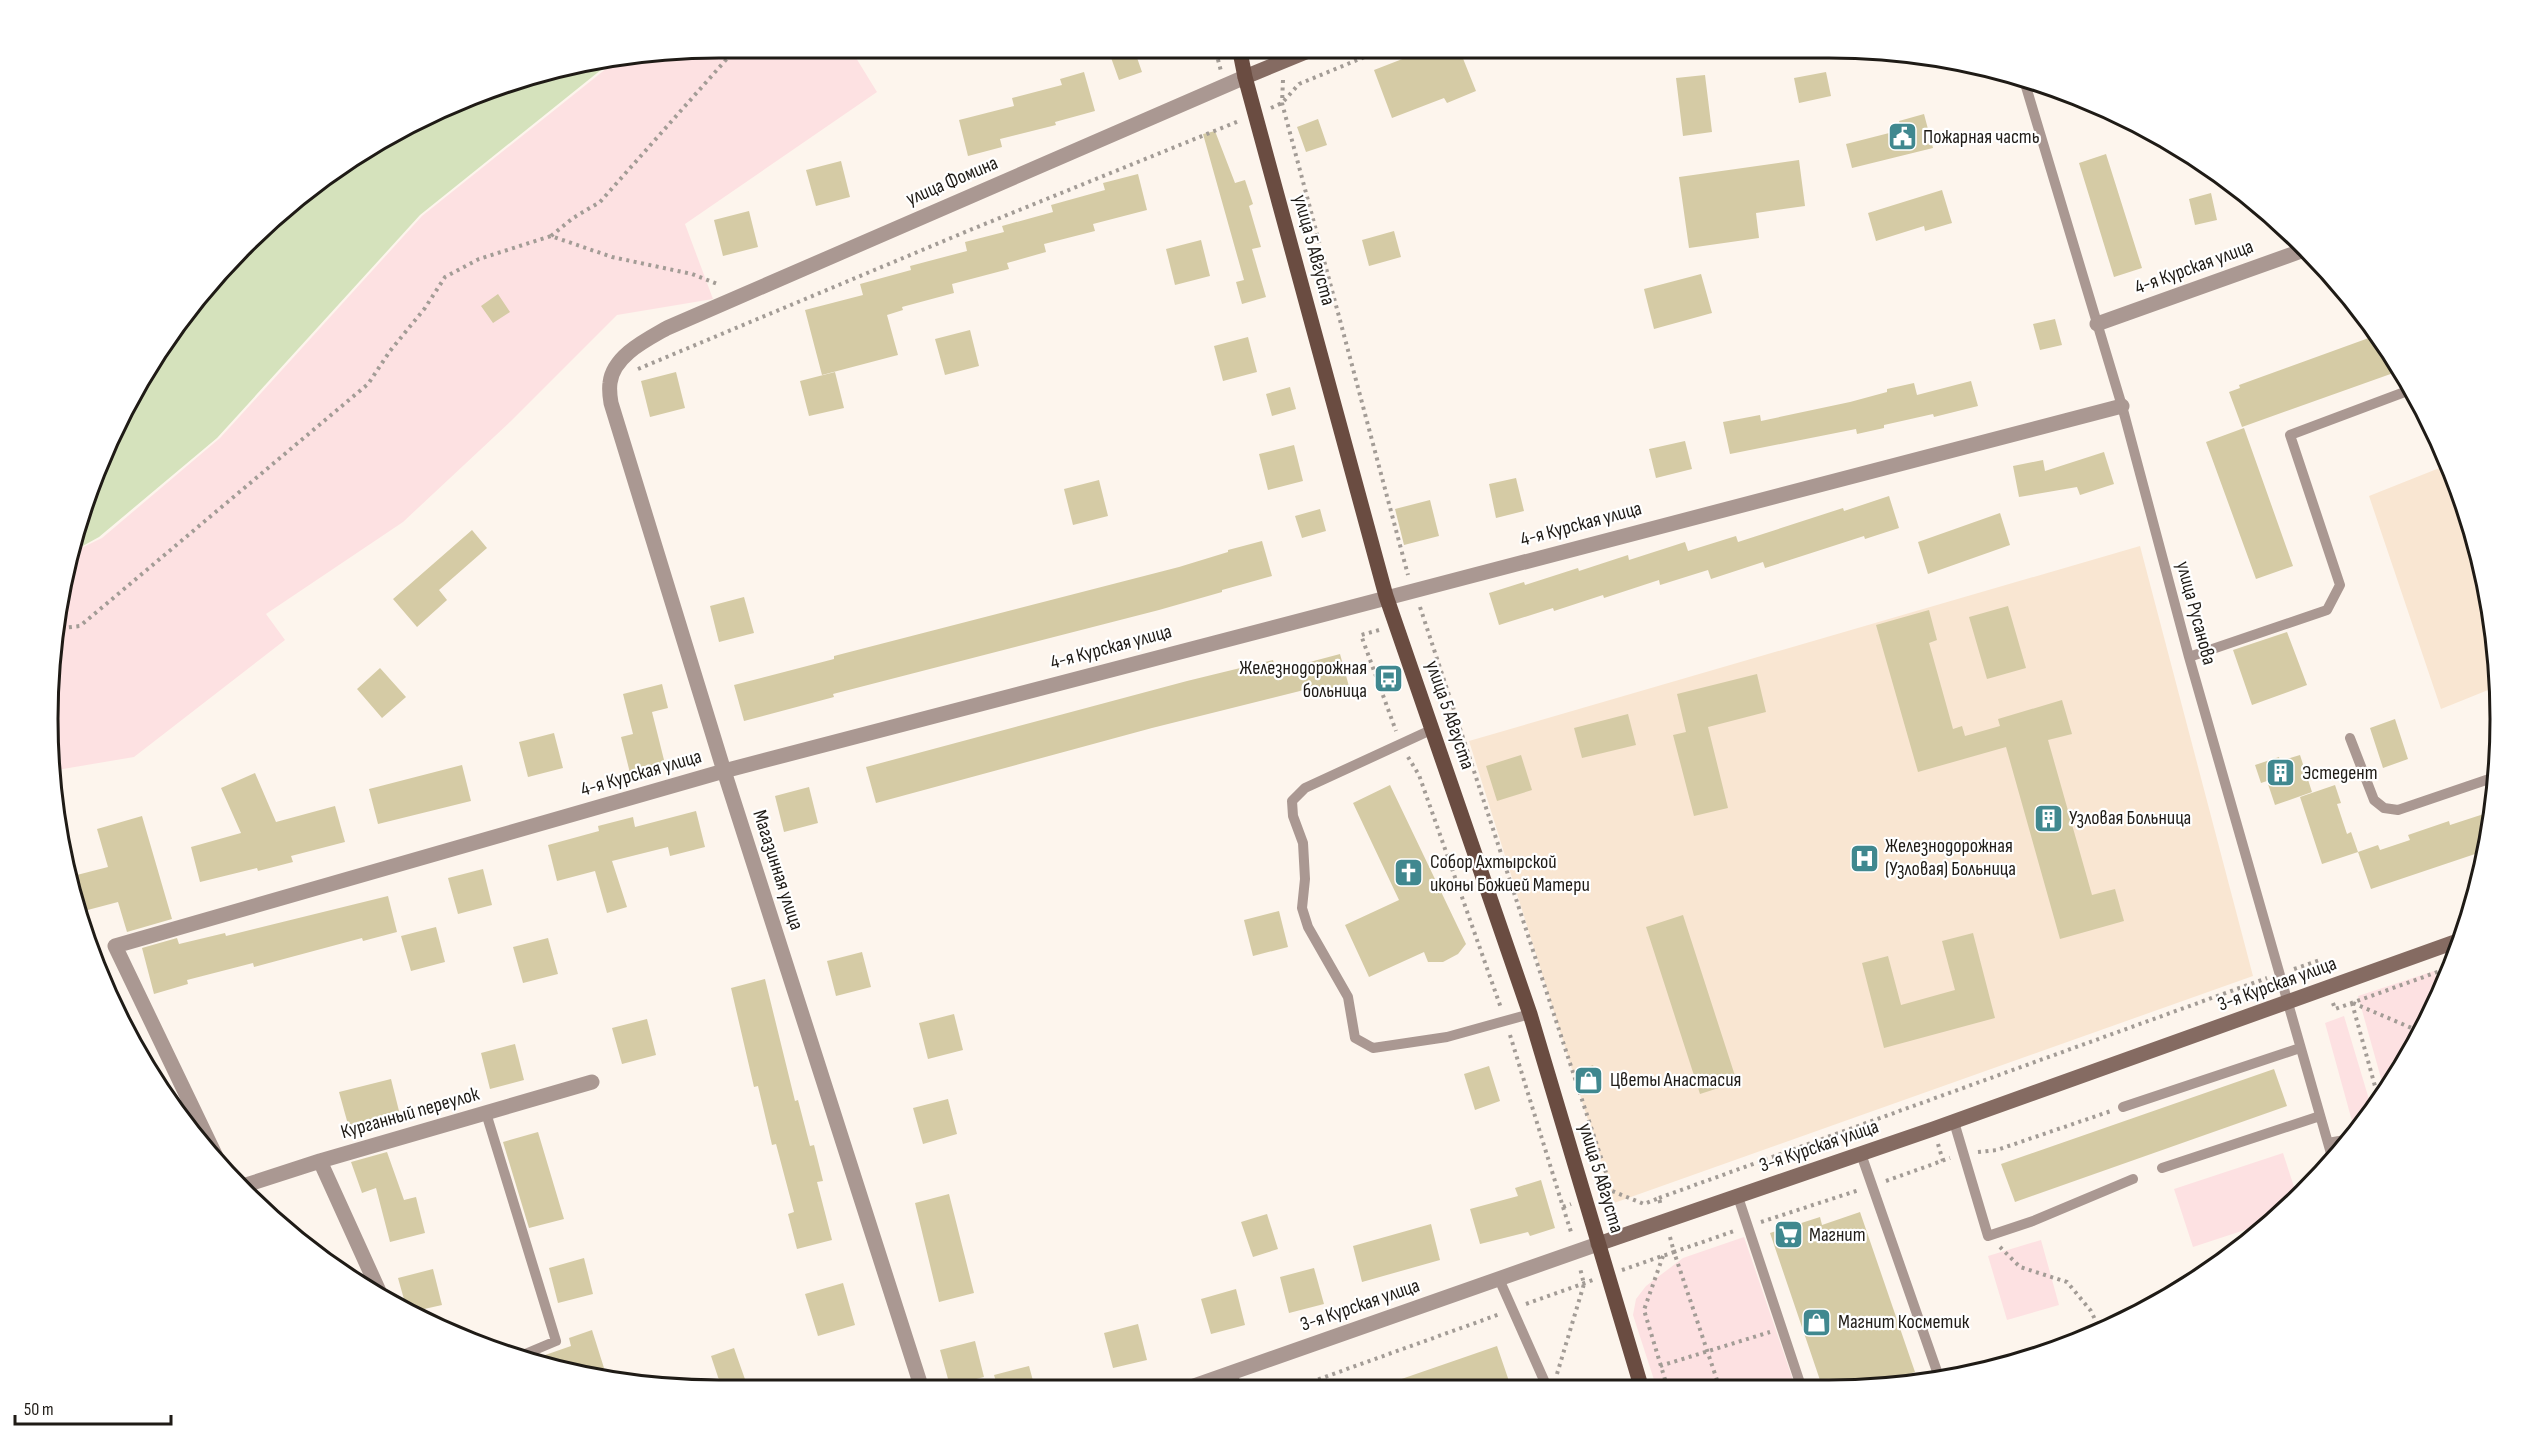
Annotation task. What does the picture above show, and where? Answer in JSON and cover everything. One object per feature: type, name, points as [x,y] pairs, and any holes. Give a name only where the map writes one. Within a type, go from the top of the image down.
[{"type":"main road","name":"улица 5 Августа","points":[[1241,58],[1386,596],[1530,1014],[1640,1381]]},
{"type":"main road","name":"улица Фомина","points":[[1245,77],[1291,58]]},
{"type":"main road","name":"3-я Курская улица","points":[[1598,1244],[1954,1122],[2449,944]]},
{"type":"street","name":"улица Фомина","points":[[610,382],[619,362],[640,344],[667,328],[1245,77]]},
{"type":"street","name":"4-я Курская улица","points":[[2097,324],[2297,253]]},
{"type":"street","name":"Магазинная улица","points":[[610,382],[611,403],[724,771],[919,1381]]},
{"type":"street","name":"4-я Курская улица","points":[[205,1134],[115,946],[724,771],[1386,596],[2122,406]]},
{"type":"street","name":"Курганный переулок","points":[[249,1184],[320,1161],[592,1082]]},
{"type":"street","points":[[320,1161],[376,1284]]},
{"type":"street","name":"3-я Курская улица","points":[[1207,1381],[1598,1244]]},
{"type":"lane","name":"улица Русанова","points":[[2027,90],[2122,406],[2189,657],[2330,1149]]},
{"type":"lane","points":[[2189,657],[2327,610],[2340,585],[2290,435],[2403,393]]},
{"type":"lane","points":[[1433,729],[1305,788],[1293,801],[1293,816],[1304,843],[1305,879],[1302,908],[1308,927],[1348,998],[1355,1038],[1373,1048],[1446,1037],[1530,1014]]},
{"type":"lane","points":[[2350,738],[2374,800],[2384,808],[2398,810],[2486,780]]},
{"type":"lane","points":[[2123,1107],[2301,1048]]},
{"type":"lane","points":[[486,1113],[556,1341],[530,1352]]},
{"type":"lane","points":[[2162,1168],[2320,1116]]},
{"type":"lane","points":[[1954,1122],[1988,1236],[2033,1221],[2133,1179]]},
{"type":"lane","points":[[2328,1143],[2336,1142]]},
{"type":"lane","points":[[1861,1154],[1937,1371]]},
{"type":"lane","points":[[1738,1197],[1799,1381]]},
{"type":"lane","points":[[1499,1279],[1544,1381]]},
{"type":"lane","points":[[1232,1372],[1235,1381]]},
{"type":"path","points":[[65,628],[80,626],[368,384],[390,351],[425,308],[445,277],[479,259],[551,236],[573,218],[600,202],[728,58]]},
{"type":"path","points":[[610,382],[949,239],[1282,104],[1299,84],[1362,58]]},
{"type":"path","points":[[1284,61],[1282,104],[1401,555],[1612,1191]]},
{"type":"path","points":[[551,236],[612,258],[692,274],[727,288],[732,300]]},
{"type":"path","points":[[1423,617],[1361,635],[1400,744],[1419,775],[1506,1020],[1576,1251],[1584,1284],[1557,1375]]},
{"type":"path","points":[[2376,1090],[2352,1003],[2412,1028]]},
{"type":"path","points":[[1316,1381],[1608,1275],[1964,1153],[1997,1150],[2123,1107]]},
{"type":"path","points":[[1563,1207],[1612,1191],[1644,1204],[1659,1198],[1674,1252],[1717,1381]]},
{"type":"path","points":[[1988,1236],[2020,1267],[2067,1282],[2091,1311],[2097,1323]]},
{"type":"path","points":[[1664,1256],[1644,1310],[1665,1381]]},
{"type":"path","points":[[1660,1366],[1782,1328]]},
{"type":"shaded area","points":[[720,58],[856,58],[877,92],[685,224],[713,299],[617,315],[511,421],[403,522],[266,614],[285,640],[134,757],[61,769],[58,720],[60,676],[64,633],[81,548],[102,538],[220,438],[422,216],[606,68],[676,60]]},
{"type":"shaded area","points":[[602,69],[420,215],[217,438],[99,537],[81,547],[109,467],[147,389],[195,317],[252,252],[317,195],[352,170],[427,127],[507,94],[548,81]]},
{"type":"shaded area","points":[[2439,468],[2467,548],[2477,591],[2484,633],[2489,690],[2441,709],[2369,496]]},
{"type":"shaded area","name":"Железнодорожная (Узловая) Больница","points":[[2140,546],[2253,976],[1614,1203],[1469,741]]},
{"type":"shaded area","points":[[2434,971],[2436,978],[2401,1050],[2382,1081],[2358,996]]},
{"type":"shaded area","points":[[2344,1016],[2369,1100],[2352,1121],[2325,1023]]},
{"type":"shaded area","points":[[2283,1153],[2295,1188],[2249,1228],[2193,1247],[2174,1189]]},
{"type":"shaded area","points":[[1744,1237],[1793,1381],[1654,1381],[1633,1315],[1636,1299],[1646,1286],[1683,1258]]},
{"type":"shaded area","points":[[2041,1240],[2059,1305],[2007,1320],[1988,1256]]},
{"type":"building","points":[[1111,58],[1137,58],[1142,72],[1119,80]]},
{"type":"building","points":[[1405,58],[1463,58],[1476,91],[1447,103],[1444,98],[1392,118],[1374,70]]},
{"type":"building","points":[[1084,72],[1095,111],[1055,122],[1056,125],[1000,139],[1002,147],[968,156],[959,120],[1014,106],[1012,98],[1062,85],[1060,79]]},
{"type":"building","points":[[1826,72],[1831,96],[1799,103],[1794,78]]},
{"type":"building","points":[[1705,75],[1712,132],[1683,136],[1676,78]]},
{"type":"building","name":"Пожарная часть","points":[[1924,114],[1933,148],[1852,168],[1846,144],[1901,130],[1899,121]]},
{"type":"building","points":[[1318,119],[1327,145],[1306,152],[1297,127]]},
{"type":"building","points":[[1215,131],[1235,183],[1245,180],[1253,204],[1249,206],[1261,247],[1252,249],[1266,297],[1242,304],[1236,282],[1244,280],[1203,134]]},
{"type":"building","points":[[2106,154],[2142,268],[2114,277],[2079,163]]},
{"type":"building","points":[[1799,160],[1805,206],[1756,213],[1759,238],[1689,248],[1679,177]]},
{"type":"building","points":[[841,161],[850,197],[816,206],[806,170]]},
{"type":"building","points":[[1138,174],[1147,210],[1093,224],[1095,231],[1044,244],[1046,252],[1007,263],[1009,269],[952,284],[954,293],[902,307],[903,310],[887,315],[898,355],[822,375],[805,310],[863,295],[860,284],[911,270],[910,266],[967,251],[965,242],[1004,232],[1002,226],[1053,212],[1051,205],[1105,190],[1103,183]]},
{"type":"building","points":[[1942,190],[1952,223],[1925,231],[1924,226],[1876,241],[1868,213]]},
{"type":"building","points":[[2211,193],[2217,220],[2195,225],[2189,199]]},
{"type":"building","points":[[749,211],[758,247],[723,256],[714,220]]},
{"type":"building","points":[[1394,231],[1401,257],[1369,266],[1362,240]]},
{"type":"building","points":[[1201,240],[1210,276],[1175,285],[1166,249]]},
{"type":"building","points":[[1701,274],[1712,313],[1654,329],[1644,289]]},
{"type":"building","points":[[498,294],[510,312],[493,323],[481,306]]},
{"type":"building","points":[[2055,319],[2062,345],[2040,350],[2033,324]]},
{"type":"building","points":[[970,330],[979,366],[945,375],[935,339]]},
{"type":"building","points":[[1248,337],[1257,372],[1223,381],[1214,346]]},
{"type":"building","points":[[2368,338],[2391,374],[2242,427],[2229,392],[2240,388],[2239,385]]},
{"type":"building","points":[[676,372],[685,408],[650,417],[641,381]]},
{"type":"building","points":[[835,372],[844,408],[809,416],[800,381]]},
{"type":"building","points":[[1971,381],[1978,406],[1934,417],[1933,414],[1884,425],[1884,428],[1857,434],[1856,429],[1730,454],[1723,422],[1760,415],[1761,421],[1850,402],[1887,392],[1887,389],[1914,383],[1917,395]]},
{"type":"building","points":[[1290,387],[1296,409],[1272,416],[1266,394]]},
{"type":"building","points":[[2244,428],[2293,566],[2256,579],[2206,442]]},
{"type":"building","points":[[1685,441],[1692,469],[1656,478],[1649,449]]},
{"type":"building","points":[[1294,445],[1303,481],[1268,490],[1259,454]]},
{"type":"building","points":[[2104,452],[2114,484],[2080,495],[2077,487],[2019,497],[2013,466],[2043,460],[2045,471]]},
{"type":"building","points":[[1516,478],[1524,511],[1496,518],[1489,484]]},
{"type":"building","points":[[1099,480],[1108,516],[1073,525],[1064,489]]},
{"type":"building","points":[[1889,496],[1899,528],[1865,539],[1864,536],[1765,568],[1763,562],[1711,579],[1708,570],[1660,585],[1659,580],[1604,598],[1603,595],[1499,625],[1489,593],[1524,582],[1525,585],[1578,568],[1579,571],[1628,555],[1629,560],[1685,542],[1688,551],[1736,536],[1738,542],[1843,508],[1844,511]]},
{"type":"building","points":[[1430,500],[1439,536],[1404,545],[1395,509]]},
{"type":"building","points":[[1320,509],[1326,531],[1302,538],[1295,516]]},
{"type":"building","points":[[2000,513],[2010,545],[1928,574],[1918,542]]},
{"type":"building","points":[[472,530],[487,548],[439,590],[447,600],[417,627],[393,599]]},
{"type":"building","points":[[1262,541],[1272,576],[1159,610],[833,694],[834,697],[744,721],[734,685],[834,659],[834,656],[1179,567]]},
{"type":"building","points":[[744,597],[754,633],[719,642],[710,606]]},
{"type":"building","points":[[2008,606],[2026,668],[1987,679],[1969,617]]},
{"type":"building","points":[[1929,610],[1937,640],[1929,643],[1953,729],[1962,726],[1965,736],[2000,726],[1998,719],[2062,700],[2072,734],[2048,740],[2092,895],[2115,889],[2124,921],[2060,939],[2006,747],[1918,772],[1876,625]]},
{"type":"building","points":[[2287,632],[2307,685],[2252,705],[2233,650]]},
{"type":"building","points":[[1340,654],[1350,690],[1315,699],[1312,688],[1152,728],[876,803],[866,767],[1273,660],[1276,671]]},
{"type":"building","points":[[380,668],[406,697],[382,718],[357,689]]},
{"type":"building","points":[[1757,674],[1766,712],[1708,727],[1728,808],[1694,816],[1673,735],[1686,732],[1677,694]]},
{"type":"building","points":[[662,684],[668,708],[652,712],[665,764],[630,773],[621,737],[633,734],[623,694]]},
{"type":"building","points":[[1628,714],[1636,745],[1582,758],[1574,728]]},
{"type":"building","points":[[2395,719],[2408,759],[2383,768],[2370,728]]},
{"type":"building","points":[[554,733],[563,768],[528,777],[519,742]]},
{"type":"building","points":[[1521,755],[1532,790],[1497,801],[1486,766]]},
{"type":"building","name":"Эстедент","points":[[2300,755],[2312,792],[2275,805],[2267,781],[2261,783],[2255,765],[2279,757],[2280,761]]},
{"type":"building","points":[[462,765],[471,801],[378,824],[369,789]]},
{"type":"building","points":[[255,773],[276,822],[335,806],[345,842],[291,856],[293,862],[200,882],[191,847],[241,833],[221,788]]},
{"type":"building","name":"Собор Ахтырской иконы Божией Матери","points":[[1390,785],[1466,944],[1458,954],[1443,962],[1428,962],[1424,952],[1369,977],[1345,925],[1399,900],[1353,803]]},
{"type":"building","points":[[2335,785],[2341,803],[2337,804],[2347,834],[2351,832],[2358,852],[2322,864],[2300,797]]},
{"type":"building","points":[[809,787],[818,823],[784,832],[775,796]]},
{"type":"building","points":[[696,811],[705,847],[670,856],[668,847],[612,861],[627,907],[607,913],[595,871],[557,881],[548,845],[599,831],[598,826],[633,817],[635,827]]},
{"type":"building","points":[[2483,814],[2476,854],[2371,889],[2358,852],[2378,845],[2380,850],[2410,840],[2408,835],[2449,821],[2450,825]]},
{"type":"building","points":[[142,816],[172,919],[127,932],[118,902],[87,910],[77,875],[108,867],[97,829]]},
{"type":"building","points":[[483,869],[492,905],[458,914],[448,878]]},
{"type":"building","points":[[388,896],[397,932],[363,941],[362,938],[254,967],[253,963],[187,980],[188,984],[154,994],[142,948],[177,938],[179,944],[225,933],[226,936]]},
{"type":"building","points":[[1279,911],[1288,947],[1253,956],[1244,920]]},
{"type":"building","points":[[1683,915],[1737,1082],[1700,1094],[1646,927]]},
{"type":"building","points":[[436,927],[445,962],[411,971],[401,936]]},
{"type":"building","points":[[1973,933],[1995,1018],[1884,1048],[1862,963],[1888,956],[1901,1005],[1955,990],[1942,941]]},
{"type":"building","points":[[548,938],[558,974],[523,983],[513,947]]},
{"type":"building","points":[[862,952],[871,987],[836,996],[827,961]]},
{"type":"building","points":[[765,979],[795,1101],[798,1100],[810,1146],[814,1145],[823,1181],[817,1182],[832,1240],[797,1249],[788,1214],[794,1212],[776,1144],[772,1145],[758,1086],[754,1087],[731,988]]},
{"type":"building","points":[[954,1014],[963,1050],[928,1059],[919,1023]]},
{"type":"building","points":[[647,1019],[656,1055],[622,1064],[612,1028]]},
{"type":"building","points":[[515,1044],[524,1080],[490,1089],[481,1053]]},
{"type":"building","points":[[1593,1065],[1602,1089],[1584,1095],[1576,1072]]},
{"type":"building","points":[[1489,1066],[1500,1101],[1475,1110],[1464,1074]]},
{"type":"building","points":[[2274,1069],[2287,1106],[2015,1202],[2001,1164]]},
{"type":"building","points":[[391,1079],[400,1115],[349,1128],[339,1092]]},
{"type":"building","points":[[948,1099],[957,1134],[923,1144],[913,1108]]},
{"type":"building","points":[[538,1132],[564,1219],[529,1228],[503,1142]]},
{"type":"building","points":[[387,1152],[404,1200],[416,1197],[425,1233],[390,1242],[376,1188],[362,1193],[351,1162]]},
{"type":"building","points":[[1541,1180],[1555,1228],[1530,1236],[1528,1232],[1480,1244],[1470,1209],[1518,1196],[1515,1188]]},
{"type":"building","points":[[949,1194],[974,1293],[939,1302],[915,1203]]},
{"type":"building","points":[[1860,1212],[1915,1372],[1902,1376],[1820,1381],[1770,1233],[1820,1217],[1822,1225]]},
{"type":"building","points":[[1267,1214],[1278,1249],[1253,1257],[1241,1222]]},
{"type":"building","points":[[1431,1224],[1440,1260],[1362,1282],[1353,1246]]},
{"type":"building","points":[[584,1258],[593,1294],[558,1303],[549,1268]]},
{"type":"building","points":[[1314,1268],[1324,1304],[1289,1313],[1280,1277]]},
{"type":"building","points":[[433,1269],[442,1305],[422,1309],[404,1300],[398,1278]]},
{"type":"building","points":[[843,1283],[855,1325],[818,1336],[805,1294]]},
{"type":"building","points":[[1236,1289],[1245,1325],[1211,1334],[1201,1299]]},
{"type":"building","points":[[1138,1324],[1147,1360],[1113,1368],[1104,1333]]},
{"type":"building","points":[[592,1330],[604,1368],[591,1368],[542,1356],[571,1346],[569,1338]]},
{"type":"building","points":[[975,1341],[984,1377],[969,1381],[949,1381],[940,1350]]},
{"type":"building","points":[[1497,1346],[1509,1381],[1396,1381]]},
{"type":"building","points":[[734,1348],[746,1381],[719,1381],[711,1356]]},
{"type":"building","points":[[1029,1366],[1033,1381],[996,1381],[994,1375]]},
{"type":"place","name":"Пожарная часть","points":[[1902,137]]},
{"type":"place","name":"Железнодорожная больница","points":[[1388,679]]},
{"type":"place","name":"Эстедент","points":[[2281,773]]},
{"type":"place","name":"Узловая Больница","points":[[2048,818]]},
{"type":"place","name":"Железнодорожная (Узловая) Больница","points":[[1864,858]]},
{"type":"place","name":"Собор Ахтырской иконы Божией Матери","points":[[1409,873]]},
{"type":"place","name":"Цветы Анастасия","points":[[1589,1080]]},
{"type":"place","name":"Магнит","points":[[1788,1235]]},
{"type":"place","name":"Магнит Косметик","points":[[1817,1322]]}]
